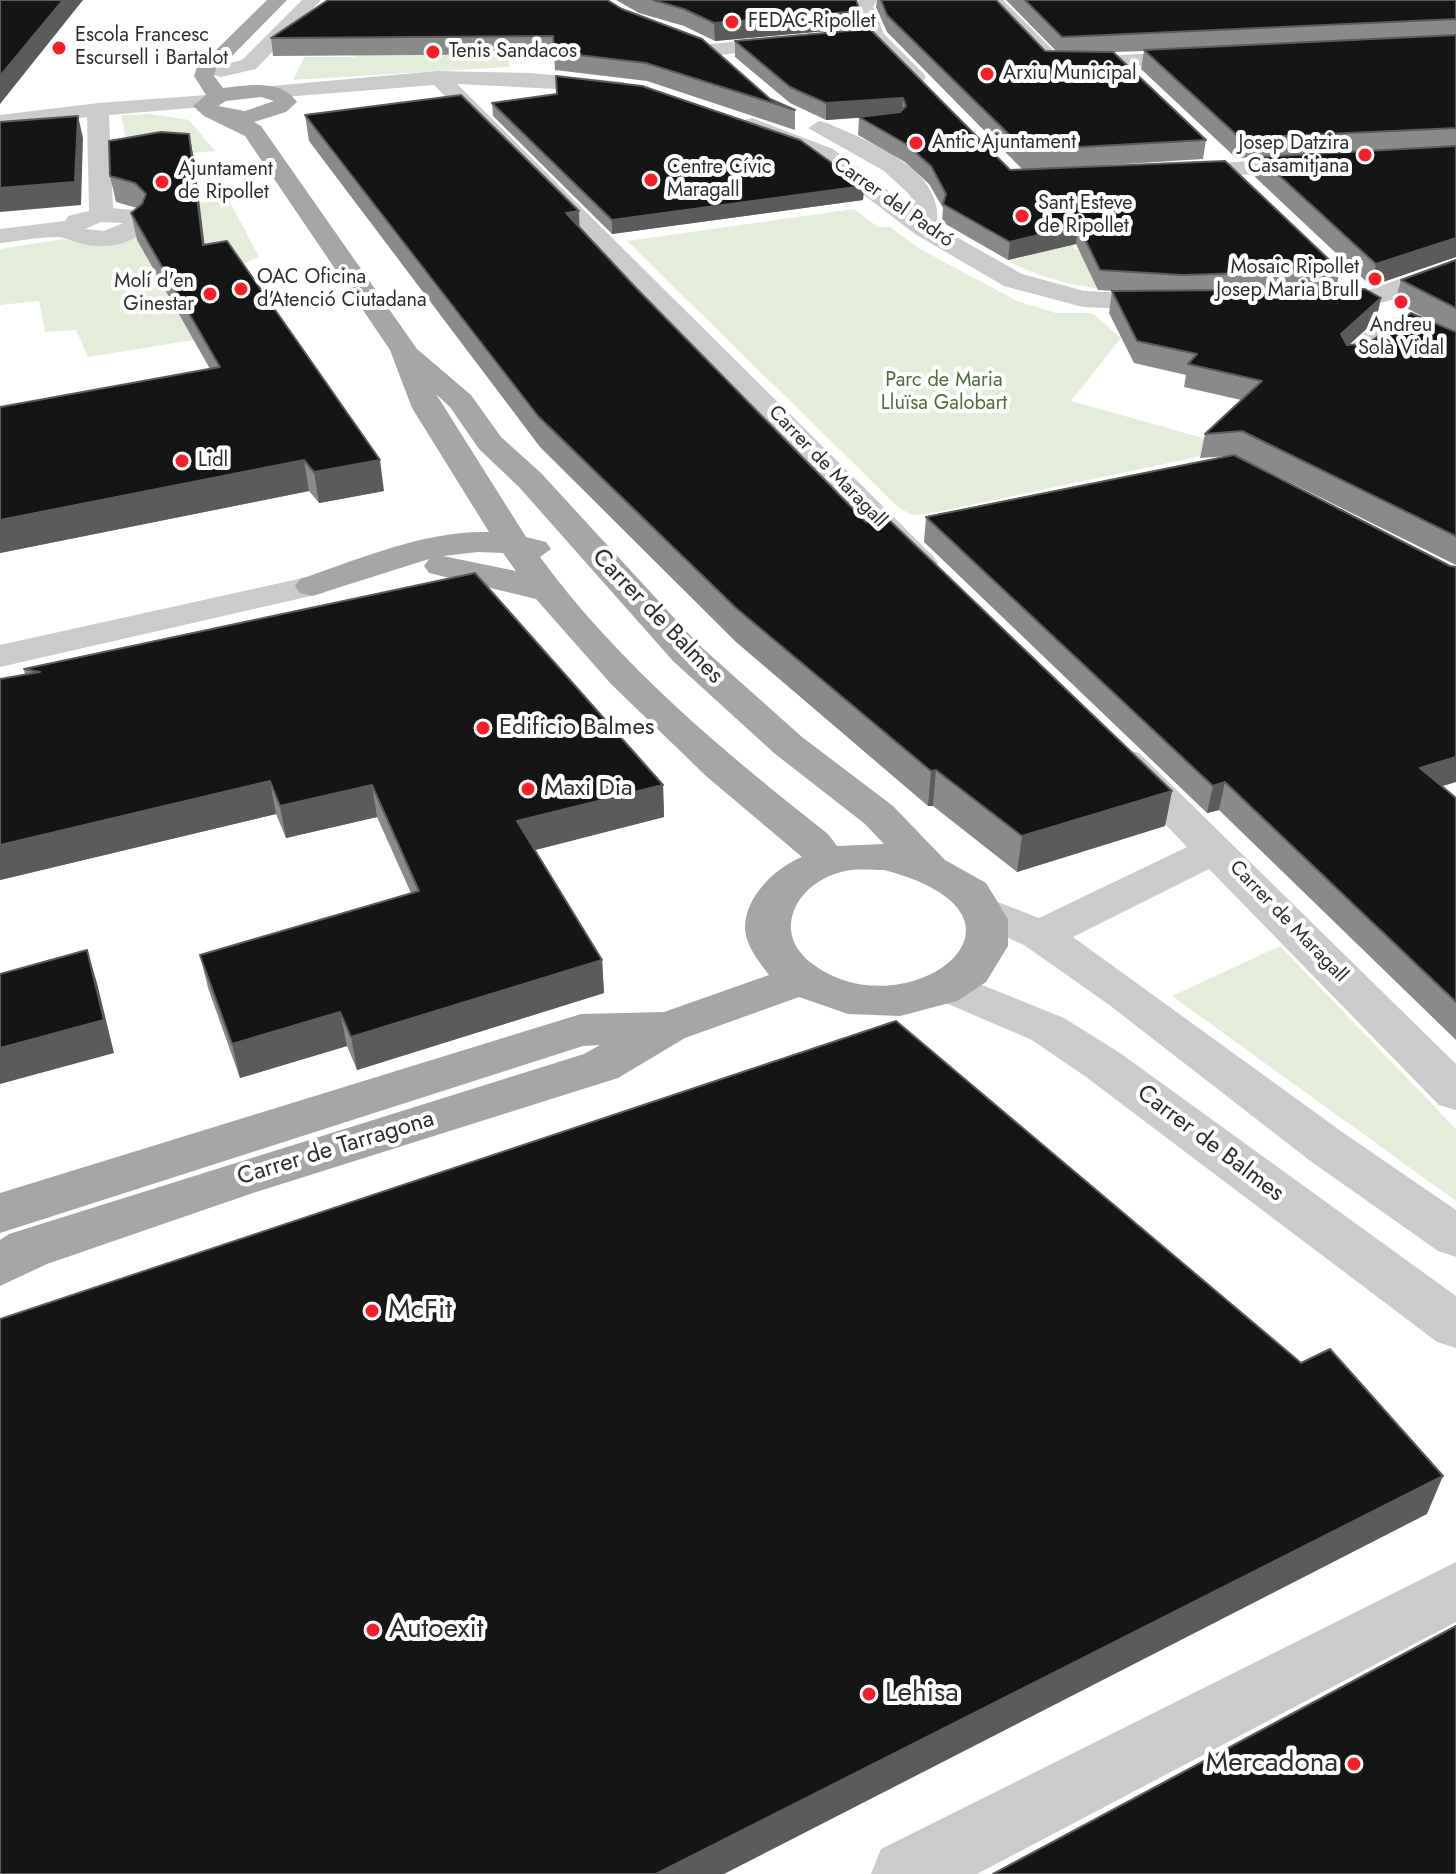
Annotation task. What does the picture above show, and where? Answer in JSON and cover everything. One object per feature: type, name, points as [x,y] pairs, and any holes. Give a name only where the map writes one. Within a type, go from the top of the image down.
[{"type":"main road","points":[[217,88],[278,0]]},
{"type":"main road","points":[[217,88],[238,83],[273,99]]},
{"type":"main road","points":[[217,88],[273,99]]},
{"type":"main road","name":"Carrer de Balmes","points":[[217,88],[253,131],[404,350],[427,408],[512,542],[548,592],[624,676],[720,768],[813,843],[828,862]]},
{"type":"main road","points":[[253,131],[273,99]]},
{"type":"main road","name":"Carrer de Balmes","points":[[404,350],[461,401],[490,443],[530,480],[686,653],[788,745],[879,815],[929,867]]},
{"type":"main road","points":[[312,586],[436,557],[480,557],[512,542],[523,530],[527,518],[520,496],[490,443]]},
{"type":"main road","points":[[436,557],[487,499]]},
{"type":"main road","points":[[512,542],[536,550],[575,574],[630,628],[686,653]]},
{"type":"main road","points":[[436,557],[548,592]]},
{"type":"main road","points":[[884,857],[929,867],[971,893],[985,911],[990,932],[986,954],[950,987],[914,1000],[879,1002],[844,998],[801,980],[772,949],[766,926],[771,904],[786,885],[828,862],[884,857]]},
{"type":"main road","name":"Carrer de Tarragona","points":[[7,1245],[235,1180],[601,1066],[669,1027],[801,980]]},
{"type":"street","points":[[0,122],[217,88],[249,65],[312,0]]},
{"type":"street","points":[[868,0],[864,7],[875,36],[930,93]]},
{"type":"street","points":[[992,0],[1052,63],[1222,56]]},
{"type":"street","points":[[850,38],[875,36]]},
{"type":"street","points":[[738,72],[704,46],[812,41]]},
{"type":"street","points":[[1117,61],[1139,82]]},
{"type":"street","points":[[273,99],[326,88],[438,77],[535,77],[646,90]]},
{"type":"street","name":"Carrer de Maragall","points":[[438,77],[944,585]]},
{"type":"street","points":[[98,109],[101,215]]},
{"type":"street","points":[[794,117],[880,156],[901,174],[926,199],[930,213],[924,229]]},
{"type":"street","name":"Carrer del Padró","points":[[730,118],[825,154],[924,229],[1013,280],[1046,291],[1125,304],[1201,302]]},
{"type":"street","points":[[822,130],[867,124]]},
{"type":"street","points":[[1211,150],[1253,191]]},
{"type":"street","points":[[1153,174],[1336,163]]},
{"type":"street","points":[[0,236],[70,228],[77,221],[101,215],[129,216],[137,222],[124,234],[104,238],[83,237],[70,228]]},
{"type":"street","points":[[1291,301],[1366,300],[1456,267]]},
{"type":"street","points":[[1343,277],[1366,300],[1431,335]]},
{"type":"street","points":[[1352,359],[1386,329],[1405,323]]},
{"type":"street","points":[[888,530],[931,522]]},
{"type":"street","points":[[0,656],[312,586]]},
{"type":"street","name":"Carrer de Maragall","points":[[1103,739],[1456,1093]]},
{"type":"street","points":[[1040,935],[1216,849]]},
{"type":"street","points":[[985,911],[1040,935],[1456,1237]]},
{"type":"street","name":"Carrer de Balmes","points":[[950,987],[1048,1029],[1103,1065],[1456,1326]]},
{"type":"street","points":[[906,1874],[1456,1590]]},
{"type":"green space","name":"Tenis Sandacos","points":[[363,31],[512,48],[509,67],[293,80],[304,57],[354,57]]},
{"type":"green space","points":[[149,114],[189,120],[215,151],[130,157],[121,115]]},
{"type":"green space","points":[[229,200],[259,257],[232,269],[275,327],[88,357],[76,330],[45,332],[39,301],[0,305],[0,249],[64,239],[86,243],[134,234],[115,210]]},
{"type":"green space","name":"Parc de Maria Lluïsa Galobart","points":[[854,209],[878,227],[890,227],[920,249],[1019,302],[1056,313],[1092,313],[1121,338],[1071,401],[1239,448],[938,512],[912,515],[898,507],[627,241]]},
{"type":"green space","points":[[1072,244],[1075,249],[1105,249],[1132,293],[1053,279],[1008,261]]},
{"type":"green space","points":[[1280,946],[1456,1129],[1456,1201],[1172,996]]},
{"type":"building","points":[[0,0],[63,0],[0,76]]},
{"type":"building","points":[[328,0],[607,0],[622,9],[702,39],[770,99],[795,110],[646,63],[554,52],[553,36],[271,38]]},
{"type":"building","points":[[653,0],[856,0],[860,11],[714,23],[684,9]]},
{"type":"building","points":[[881,0],[996,0],[1045,51],[1113,52],[1206,140],[1025,150],[887,15]]},
{"type":"building","points":[[1025,0],[1456,0],[1456,19],[1062,37]]},
{"type":"building","points":[[870,29],[1010,170],[1225,161],[1340,270],[1183,275],[1100,270],[1078,225],[1010,242],[943,204],[946,194],[931,166],[906,144],[859,117],[900,112],[906,106],[903,98],[826,103],[790,87],[735,41]]},
{"type":"building","points":[[1456,35],[1456,128],[1240,138],[1144,50]]},
{"type":"building","points":[[556,76],[642,86],[800,140],[864,186],[612,220],[492,103],[557,94]]},
{"type":"building","points":[[461,95],[579,211],[566,213],[637,289],[866,522],[887,518],[1172,791],[1022,836],[936,770],[931,771],[736,608],[538,416],[305,115]]},
{"type":"building","points":[[78,116],[75,182],[0,188],[0,122]]},
{"type":"building","points":[[161,132],[189,134],[203,245],[227,241],[380,460],[314,472],[304,460],[0,520],[0,407],[220,367],[131,213],[142,204],[146,194],[135,183],[110,176],[109,141]]},
{"type":"building","points":[[1456,146],[1456,238],[1376,264],[1259,157]]},
{"type":"building","points":[[1456,260],[1456,308],[1401,280]]},
{"type":"building","points":[[1365,289],[1381,298],[1341,334],[1347,345],[1367,344],[1411,313],[1456,332],[1456,536],[1242,431],[1205,434],[1262,381],[1188,364],[1197,354],[1137,341],[1112,291]]},
{"type":"building","points":[[1234,455],[1456,567],[1456,757],[1420,768],[1456,798],[1456,1002],[1225,782],[1213,786],[926,517]]},
{"type":"building","points":[[475,573],[663,785],[517,821],[602,960],[351,1037],[340,1012],[232,1044],[200,955],[419,891],[372,785],[280,806],[270,781],[0,845],[0,679],[40,672],[24,669]]},
{"type":"building","points":[[87,950],[104,1020],[0,1048],[0,974]]},
{"type":"building","name":"Autoexit","points":[[896,1021],[1301,1363],[1330,1349],[1443,1476],[656,1874],[0,1874],[0,1319]]},
{"type":"building","name":"Mercadona","points":[[1456,1626],[1456,1874],[993,1874]]},
{"type":"place","name":"FEDAC-Ripollet","points":[[732,22]]},
{"type":"place","name":"Escola Francesc Escursell i Bartalot","points":[[59,48]]},
{"type":"place","name":"Tenis Sandacos","points":[[433,52]]},
{"type":"place","name":"Arxiu Municipal","points":[[987,74]]},
{"type":"place","name":"Antic Ajuntament","points":[[916,143]]},
{"type":"place","name":"Josep Datzira Casamitjana","points":[[1365,155]]},
{"type":"place","name":"Centre Cívic Maragall","points":[[651,180]]},
{"type":"place","name":"Ajuntament de Ripollet","points":[[162,182]]},
{"type":"place","name":"Sant Esteve de Ripollet","points":[[1022,216]]},
{"type":"place","name":"Mosaic Ripollet Josep Maria Brull","points":[[1375,279]]},
{"type":"place","name":"OAC Oficina d'Atenció Ciutadana","points":[[241,289]]},
{"type":"place","name":"Molí d'en Ginestar","points":[[210,294]]},
{"type":"place","name":"Andreu Solà Vidal","points":[[1401,302]]},
{"type":"place","name":"Lidl","points":[[182,461]]},
{"type":"place","name":"Edificio Balmes","points":[[483,728]]},
{"type":"place","name":"Maxi Dia","points":[[528,789]]},
{"type":"place","name":"McFit","points":[[372,1311]]},
{"type":"place","name":"Autoexit","points":[[373,1630]]},
{"type":"place","name":"Lehisa","points":[[869,1694]]},
{"type":"place","name":"Mercadona","points":[[1354,1764]]}]
